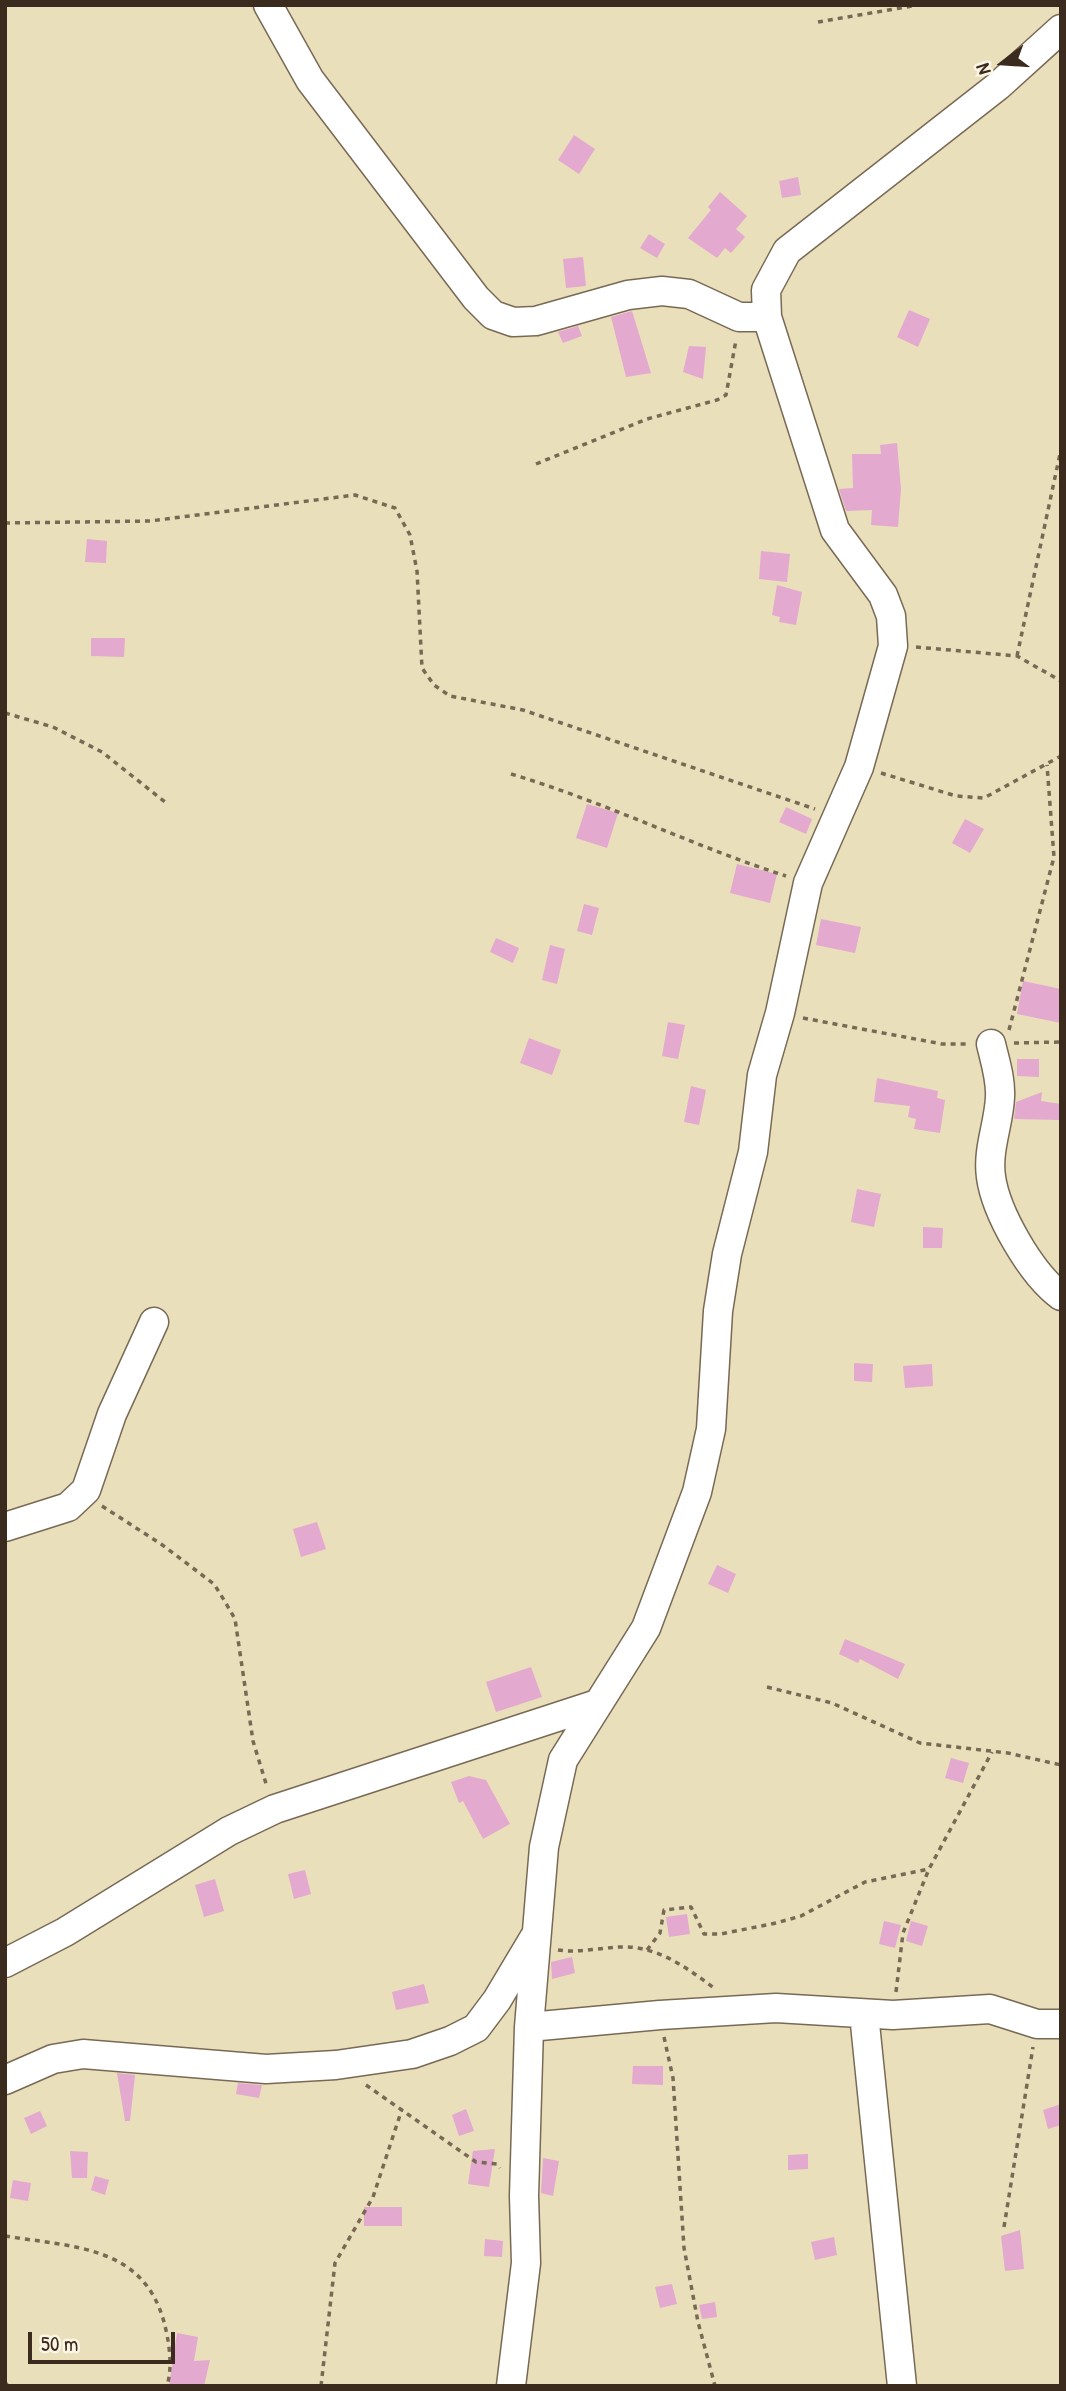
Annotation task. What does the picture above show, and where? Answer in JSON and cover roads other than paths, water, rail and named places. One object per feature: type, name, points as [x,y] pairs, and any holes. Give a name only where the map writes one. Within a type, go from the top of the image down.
[{"type":"street","points":[[268,5],[310,80],[476,298],[493,315],[513,322],[536,321],[628,295],[662,291],[689,294],[753,317]]},
{"type":"street","points":[[511,2386],[526,2263],[524,2196],[530,2027],[544,1847],[563,1760],[646,1628],[697,1492],[711,1429],[719,1311],[727,1254],[753,1152],[762,1075],[780,1013],[808,883],[859,767],[893,646],[891,616],[883,595],[835,530],[753,317],[787,251],[998,86],[1061,29]]},
{"type":"street","points":[[999,1044],[1001,1093],[990,1152],[991,1177],[1016,1239],[1031,1264],[1061,1296]]},
{"type":"street","points":[[5,1527],[68,1507],[86,1490],[112,1414],[154,1322]]},
{"type":"street","points":[[5,1963],[56,1937],[229,1831],[275,1809],[597,1704]]},
{"type":"street","points":[[5,2080],[53,2059],[83,2054],[266,2069],[337,2065],[412,2054],[450,2041],[476,2028],[538,1938]]},
{"type":"street","points":[[530,2027],[660,2014],[776,2008],[893,2015],[990,2009],[1049,2024]]},
{"type":"street","points":[[864,2014],[902,2386]]}]
